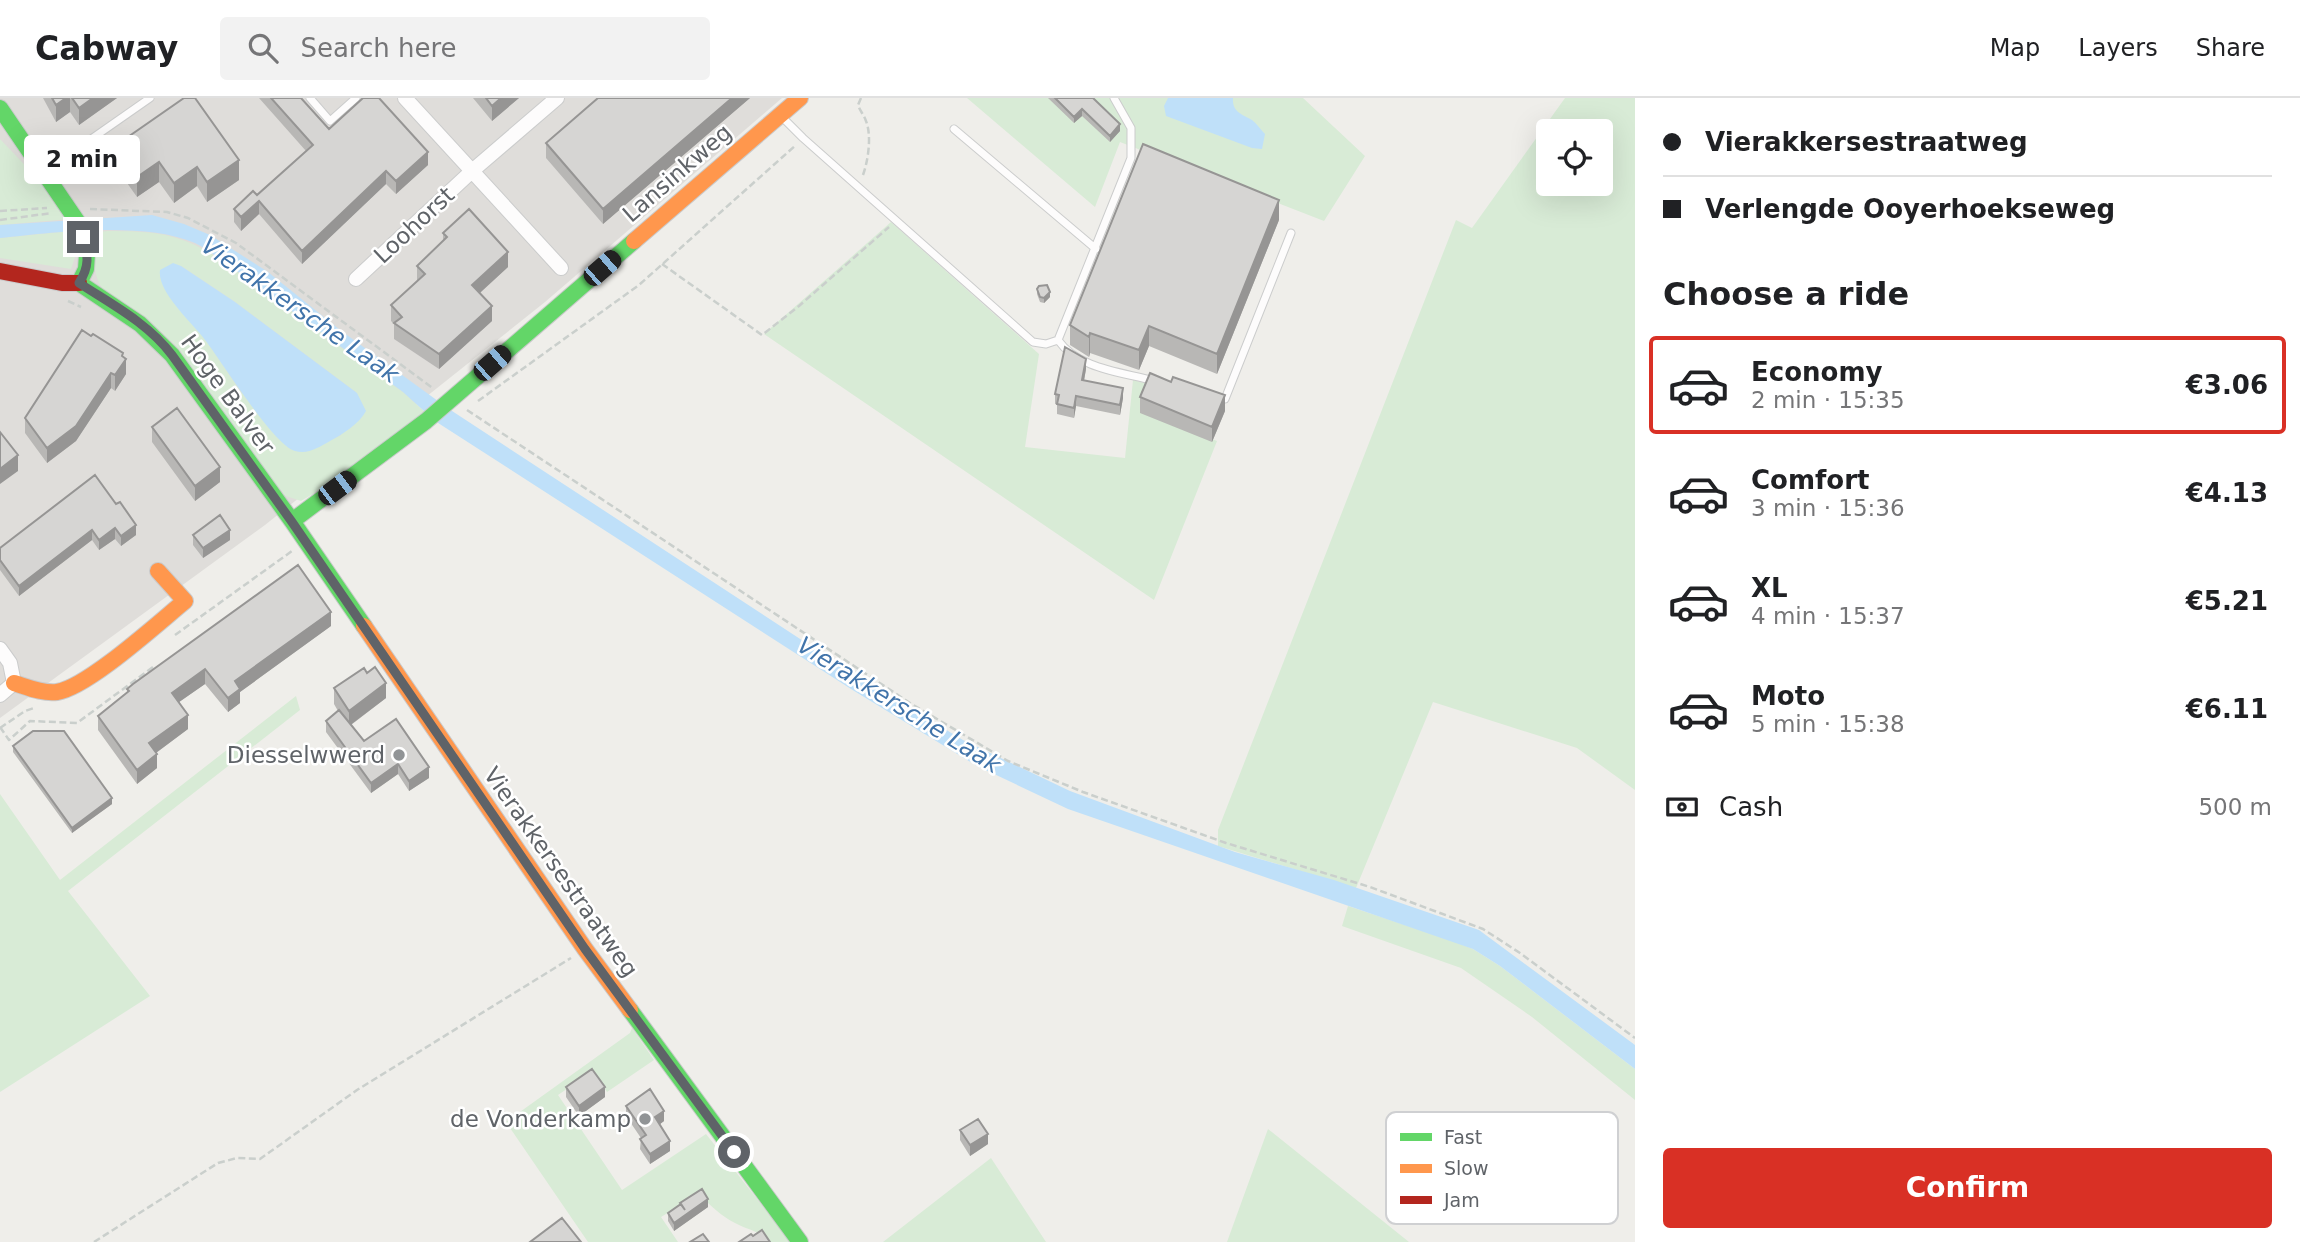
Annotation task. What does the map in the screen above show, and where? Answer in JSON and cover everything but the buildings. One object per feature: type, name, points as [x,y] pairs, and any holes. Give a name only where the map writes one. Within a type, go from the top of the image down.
[{"type":"street","name":"Loohorst","points":[[405,98],[561,268]]},
{"type":"street","points":[[472,171],[557,98]]},
{"type":"street","name":"Lansinkweg","points":[[292,522],[452,402],[800,98]]},
{"type":"street","points":[[0,108],[43,173],[71,209],[89,260],[79,283],[62,283],[0,271]]},
{"type":"street","name":"Loohorst","points":[[356,279],[472,171]]},
{"type":"street","name":"Hoge Balver","points":[[79,283],[161,341],[292,522]]},
{"type":"street","name":"Vierakkersestraatweg","points":[[292,522],[585,949],[800,1242]]},
{"type":"street","points":[[14,683],[42,692],[58,692],[72,688],[137,640],[185,601],[158,571]]},
{"type":"street","points":[[0,649],[10,663],[14,683]]},
{"type":"street","points":[[0,695],[14,683]]},
{"type":"lane","points":[[43,173],[150,98]]},
{"type":"lane","points":[[310,98],[330,121],[356,98]]},
{"type":"lane","points":[[1058,340],[1131,158],[1131,128],[1114,98]]},
{"type":"lane","points":[[780,115],[1033,342],[1045,344],[1058,340]]},
{"type":"lane","points":[[954,129],[1096,249]]},
{"type":"lane","points":[[1203,394],[1225,399],[1291,233]]},
{"type":"lane","points":[[1058,340],[1067,352],[1087,363],[1165,384]]},
{"type":"path","points":[[861,98],[858,105],[866,122],[868,136],[867,163],[861,181]]},
{"type":"path","points":[[452,402],[481,401],[517,371],[639,285],[803,138]]},
{"type":"path","points":[[0,211],[29,208],[167,212],[188,218],[236,243],[452,402],[910,703],[1007,761],[1109,802],[1226,843],[1370,887],[1483,929],[1635,1038]]},
{"type":"path","points":[[0,220],[41,216],[71,209]]},
{"type":"path","points":[[662,264],[762,335],[896,220]]},
{"type":"path","points":[[64,300],[85,309]]},
{"type":"path","points":[[0,727],[9,740],[30,721],[76,723],[153,667]]},
{"type":"path","points":[[94,1242],[218,1163],[237,1158],[260,1159],[357,1090],[585,949]]},
{"type":"shaded area","points":[[0,98],[782,98],[545,302],[265,525],[0,718]]},
{"type":"green space","points":[[967,98],[1303,98],[1365,156],[1324,221],[1120,142],[1095,207]]},
{"type":"green space","points":[[1565,98],[1635,98],[1635,790],[1577,748],[1433,702],[1356,888],[1218,846],[1218,830],[1456,220],[1472,228],[1536,139],[1536,196],[1613,196],[1613,119],[1550,119]]},
{"type":"green space","points":[[0,139],[40,181],[70,219],[0,225]]},
{"type":"green space","points":[[891,222],[1039,354],[1025,447],[1125,458],[1133,380],[1166,389],[1157,418],[1217,441],[1154,600],[764,334]]},
{"type":"green space","points":[[70,231],[75,257],[71,269],[0,258],[0,238]]},
{"type":"green space","points":[[124,231],[166,235],[204,250],[403,392],[435,421],[301,501],[280,494],[102,288],[96,275],[94,260],[99,232]],"holes":[[[181,266],[235,302],[357,393],[341,435],[305,452],[241,392],[210,346]]]},
{"type":"green space","points":[[296,696],[300,710],[68,891],[150,996],[0,1092],[0,794],[60,880]]},
{"type":"green space","points":[[1348,906],[1456,942],[1500,966],[1635,1069],[1635,1100],[1532,1017],[1461,968],[1342,926]]},
{"type":"green space","points":[[632,1028],[654,1060],[607,1092],[593,1071],[558,1095],[622,1190],[706,1134],[791,1242],[769,1242],[725,1217],[699,1194],[661,1217],[678,1242],[588,1242],[506,1122],[630,1033]]},
{"type":"green space","points":[[1268,1129],[1409,1242],[1227,1242]]},
{"type":"green space","points":[[991,1158],[1046,1242],[883,1242]]},
{"type":"water","points":[[1168,98],[1233,98],[1236,110],[1252,120],[1265,134],[1262,149],[1252,148],[1166,116],[1164,106]]},
{"type":"water","name":"Vierakkersche Laak","points":[[152,215],[210,235],[268,272],[340,330],[449,409],[849,671],[963,740],[1070,791],[1235,852],[1334,880],[1479,930],[1635,1045],[1635,1069],[1500,966],[1473,949],[1068,809],[977,766],[851,689],[435,421],[403,392],[195,243],[174,236],[126,230],[72,231],[0,238],[0,225]]},
{"type":"water","points":[[173,263],[235,302],[357,393],[366,411],[363,416],[345,432],[313,450],[300,452],[285,445],[260,417],[163,287],[160,270]]},
{"type":"traffic: fast","points":[[0,108],[79,224],[87,254],[86,269],[79,283]]},
{"type":"traffic: fast","points":[[292,521],[426,421],[634,241]]},
{"type":"traffic: fast","points":[[79,283],[140,324],[172,355],[364,626]]},
{"type":"traffic: fast","points":[[630,1010],[800,1242]]},
{"type":"traffic: slow","points":[[634,241],[800,98]]},
{"type":"traffic: slow","points":[[14,683],[41,691],[57,692],[70,688],[104,667],[185,601],[158,571]]},
{"type":"traffic: slow","points":[[364,626],[585,949],[630,1010]]},
{"type":"traffic: jam","points":[[0,271],[62,283],[79,283]]},
{"type":"place","name":"Diesselwwerd","points":[[399,755]]},
{"type":"place","name":"de Vonderkamp","points":[[645,1119]]},
{"type":"route","points":[[83,237],[89,260],[79,283],[146,328],[172,355],[292,522],[585,949],[734,1152]]}]
